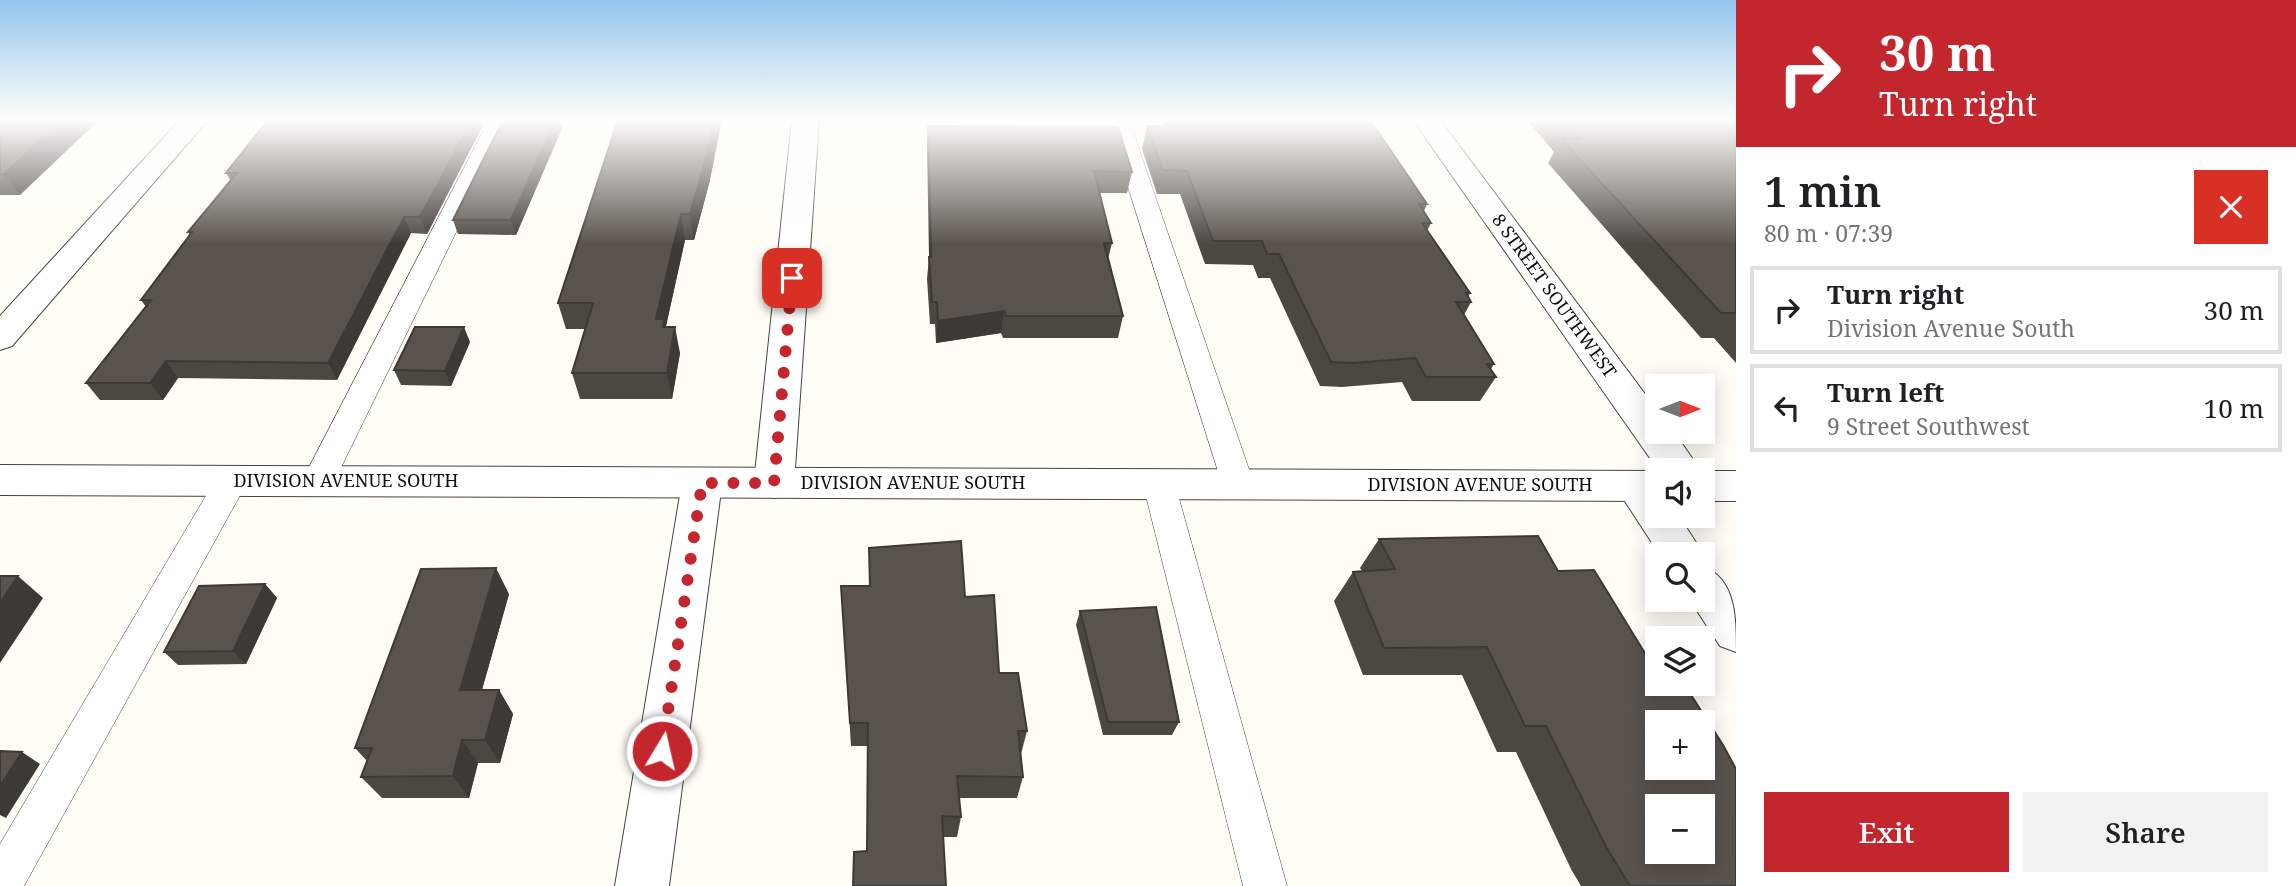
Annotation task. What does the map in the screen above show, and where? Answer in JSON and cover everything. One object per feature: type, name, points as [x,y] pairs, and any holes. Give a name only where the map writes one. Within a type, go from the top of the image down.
[{"type":"street","points":[[0,338],[159,161]]},
{"type":"street","points":[[774,483],[802,161]]},
{"type":"street","name":"8 STREET SOUTHWEST","points":[[1455,161],[1672,458]]},
{"type":"street","name":"DIVISION AVENUE SOUTH","points":[[0,480],[1645,486]]},
{"type":"street","points":[[642,886],[702,483]]},
{"type":"street","points":[[1715,486],[1736,486]]},
{"type":"street","points":[[1715,601],[1736,632]]},
{"type":"lane","points":[[318,481],[480,161]]},
{"type":"lane","points":[[1131,161],[1238,484]]},
{"type":"lane","points":[[0,886],[232,481]]},
{"type":"lane","points":[[1159,484],[1265,886]]},
{"type":"building","points":[[0,161],[18,161],[4,174],[0,174]]},
{"type":"building","points":[[235,161],[450,161],[420,217],[404,217],[328,363],[166,361],[150,383],[86,383],[151,300],[141,300],[192,232],[188,232],[237,173],[226,173]]},
{"type":"building","points":[[482,161],[537,161],[511,220],[453,220]]},
{"type":"building","points":[[604,161],[705,161],[690,214],[681,214],[656,319],[664,319],[663,327],[675,327],[667,373],[572,373],[593,303],[558,303]]},
{"type":"building","points":[[929,161],[1129,161],[1132,172],[1094,171],[1112,243],[1104,243],[1123,316],[1006,316],[1004,311],[938,321],[937,302],[932,302]]},
{"type":"building","points":[[1160,161],[1398,161],[1427,204],[1419,204],[1431,223],[1422,223],[1470,293],[1466,293],[1471,302],[1456,302],[1494,364],[1487,364],[1496,377],[1426,377],[1415,358],[1331,362],[1279,254],[1267,254],[1262,241],[1213,241],[1187,171],[1163,170]]},
{"type":"building","points":[[1582,161],[1736,161],[1736,313],[1721,313]]},
{"type":"building","points":[[415,327],[464,327],[445,371],[394,370]]},
{"type":"building","points":[[1538,536],[1558,571],[1594,570],[1645,653],[1645,696],[1692,696],[1701,710],[1645,710],[1645,780],[1715,780],[1715,732],[1736,769],[1736,886],[1630,886],[1606,847],[1546,726],[1525,726],[1487,647],[1384,648],[1353,572],[1395,569],[1379,539]]},
{"type":"building","points":[[961,541],[965,597],[994,595],[999,673],[1018,673],[1027,731],[1018,731],[1023,777],[957,776],[961,817],[942,816],[946,886],[853,886],[854,852],[867,851],[868,723],[850,723],[841,586],[870,586],[869,548]]},
{"type":"building","points":[[496,568],[460,690],[499,690],[485,740],[462,740],[453,776],[361,777],[372,748],[355,748],[421,569]]},
{"type":"building","points":[[0,576],[18,576],[0,603]]},
{"type":"building","points":[[265,584],[233,651],[164,652],[199,586]]},
{"type":"building","points":[[1156,607],[1179,722],[1108,722],[1080,611]]},
{"type":"building","points":[[0,751],[22,752],[0,786]]},
{"type":"route","points":[[662,751],[702,483],[774,483],[792,278]]}]
